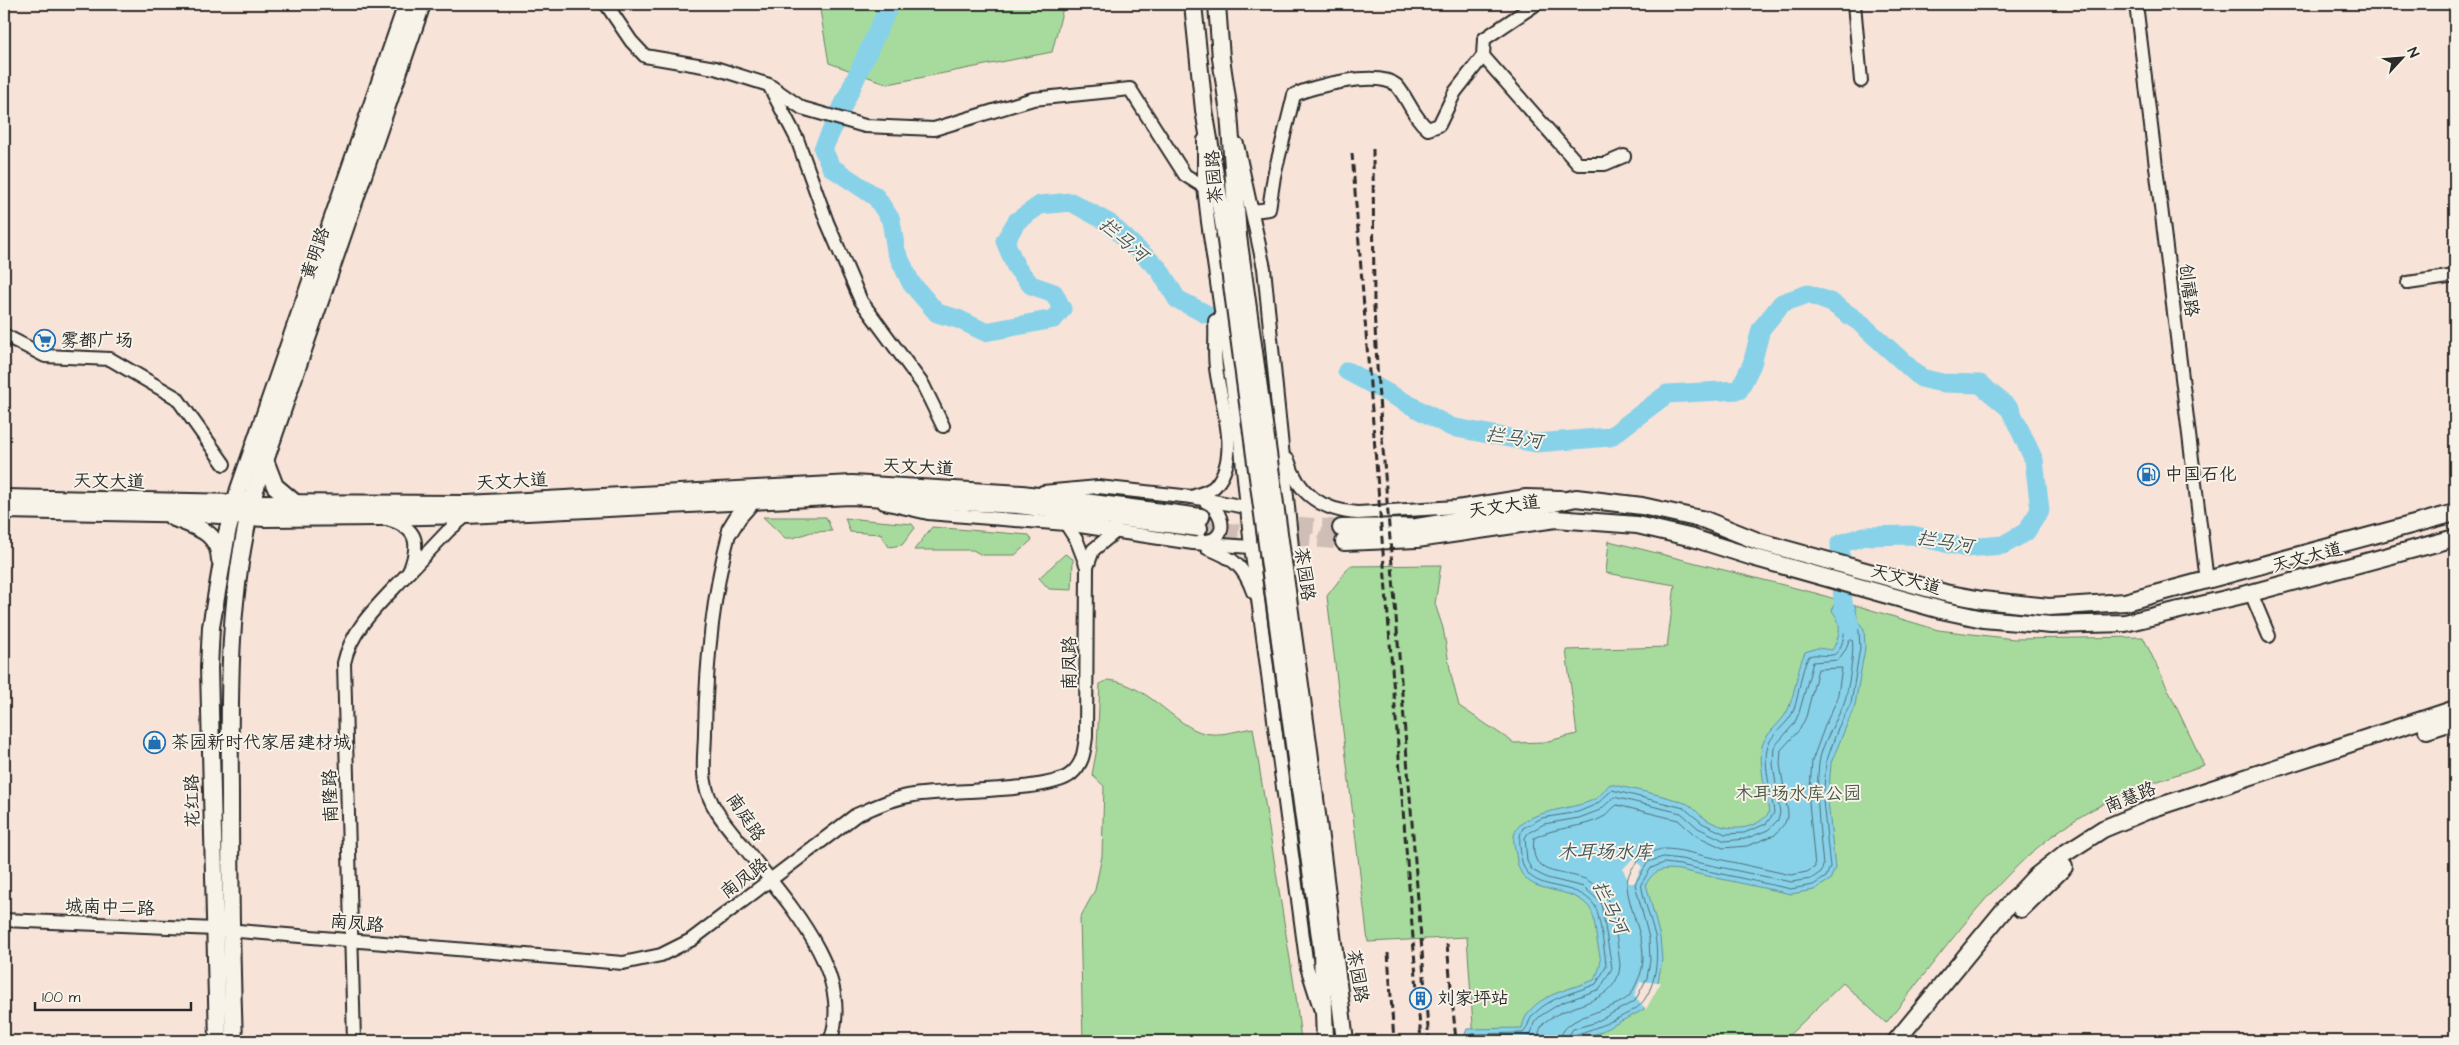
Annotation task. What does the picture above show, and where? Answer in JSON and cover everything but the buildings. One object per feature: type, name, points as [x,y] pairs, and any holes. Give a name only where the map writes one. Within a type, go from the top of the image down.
[{"type":"main road","name":"黄明路","points":[[242,510],[242,479],[407,4]]},
{"type":"main road","name":"黄明路","points":[[242,510],[266,460],[422,4]]},
{"type":"main road","name":"茶园路","points":[[1193,4],[1204,110],[1232,234],[1309,750],[1328,952],[1345,1041]]},
{"type":"main road","name":"茶园路","points":[[1217,4],[1220,58],[1229,113],[1232,234]]},
{"type":"main road","points":[[266,460],[275,486],[294,502]]},
{"type":"main road","name":"天文大道","points":[[4,510],[166,514],[242,510],[294,502],[467,504],[852,484],[1022,494],[1197,529]]},
{"type":"main road","name":"天文大道","points":[[4,498],[242,510],[265,518],[467,515],[850,496],[1018,505],[1197,529]]},
{"type":"main road","name":"天文大道","points":[[1343,528],[1417,526],[1527,509],[1576,498],[1642,506],[1693,517],[1760,542],[1945,593],[1982,600],[2049,607],[2124,602],[2455,513]]},
{"type":"main road","points":[[710,503],[730,530],[752,501]]},
{"type":"main road","name":"花红路","points":[[234,1041],[223,929],[209,668],[210,627],[220,569],[242,510]]},
{"type":"main road","name":"花红路","points":[[218,1041],[223,929],[229,667],[242,510]]},
{"type":"main road","points":[[166,514],[206,531],[220,548],[220,569]]},
{"type":"main road","name":"天文大道","points":[[1343,528],[1417,539],[1556,518],[1637,525],[1693,538],[1756,558],[1941,610],[1983,619],[2051,625],[2125,622],[2252,593],[2455,538]]},
{"type":"main road","points":[[209,668],[212,649],[217,643],[224,647],[229,667]]},
{"type":"main road","name":"南慧路","points":[[1896,1041],[2003,911],[2035,877],[2064,854],[2103,829],[2151,809],[2455,709]]},
{"type":"main road","name":"南慧路","points":[[1910,1041],[2030,898],[2071,862],[2101,844],[2154,819],[2455,721]]},
{"type":"main road","name":"茶园路","points":[[1325,1041],[1323,1020],[1328,952]]},
{"type":"street","points":[[606,4],[631,41],[645,56],[715,68],[769,85],[802,108],[865,126],[934,129],[1032,99],[1130,89],[1185,174],[1204,187]]},
{"type":"street","points":[[1253,211],[1269,210],[1274,176],[1294,95],[1311,87],[1376,78],[1395,85],[1418,120],[1428,129],[1439,125],[1455,92],[1483,56],[1484,39],[1536,4]]},
{"type":"street","points":[[1854,4],[1862,81]]},
{"type":"street","name":"创禧路","points":[[2136,4],[2207,581]]},
{"type":"street","points":[[1483,56],[1578,164],[1605,164],[1624,156]]},
{"type":"street","points":[[769,85],[796,139],[860,301],[923,385],[943,426]]},
{"type":"street","name":"茶园路","points":[[1204,110],[1204,187],[1215,276],[1240,438],[1251,547],[1307,966],[1323,1020]]},
{"type":"street","name":"茶园路","points":[[1229,113],[1253,211],[1264,268],[1293,557]]},
{"type":"street","points":[[1192,497],[1216,486],[1226,468],[1228,458],[1228,442],[1216,366],[1215,276]]},
{"type":"street","points":[[2408,283],[2455,276]]},
{"type":"street","points":[[4,335],[45,356],[110,359],[177,398],[224,464]]},
{"type":"street","points":[[1240,438],[1252,459],[1260,462],[1267,461],[1275,454],[1281,437]]},
{"type":"street","points":[[1281,437],[1291,471],[1306,494],[1343,528]]},
{"type":"street","name":"天文大道","points":[[1022,494],[1098,487],[1192,497],[1248,508],[1288,513]]},
{"type":"street","name":"天文大道","points":[[850,496],[928,513],[1066,524],[1116,531],[1197,529],[1251,547],[1293,557]]},
{"type":"street","points":[[1192,497],[1211,504],[1219,512],[1221,522],[1219,533],[1214,539],[1197,529]]},
{"type":"street","name":"南隆路","points":[[354,1041],[344,663],[347,647],[354,634],[409,572],[448,531],[467,515]]},
{"type":"street","points":[[380,517],[401,523],[414,537],[415,555],[409,572]]},
{"type":"street","points":[[1066,524],[1078,541],[1087,567]]},
{"type":"street","points":[[1197,529],[1242,568],[1262,618]]},
{"type":"street","name":"南庭路","points":[[730,530],[724,552],[708,649],[705,782],[720,817],[770,880],[819,947],[831,976],[835,1004],[833,1033],[830,1041]]},
{"type":"street","points":[[1087,567],[1093,550],[1116,531]]},
{"type":"street","name":"南凤路","points":[[223,929],[623,963],[661,955],[691,940],[856,815],[885,802],[914,795],[1048,784],[1070,775],[1083,760],[1086,737],[1087,567]]},
{"type":"street","points":[[2252,593],[2269,636]]},
{"type":"street","name":"城南中二路","points":[[4,920],[223,929]]},
{"type":"green space","points":[[819,4],[1064,4],[1052,52],[888,84],[829,63]]},
{"type":"green space","points":[[763,517],[826,517],[832,531],[811,532],[793,538],[785,538]]},
{"type":"green space","points":[[845,518],[912,524],[915,528],[902,545],[889,547],[881,534],[850,532]]},
{"type":"green space","points":[[932,527],[1029,535],[1032,540],[1015,555],[982,555],[973,550],[914,550]]},
{"type":"green space","name":"木耳场水库公园","points":[[1609,541],[1815,593],[1938,630],[2014,639],[2143,637],[2204,765],[2139,788],[2093,809],[2050,838],[2023,860],[1974,912],[1886,1023],[1843,983],[1783,1041],[1474,1041],[1467,937],[1368,942],[1327,596],[1350,566],[1441,565],[1435,604],[1443,628],[1451,675],[1459,706],[1514,743],[1544,742],[1577,734],[1566,650],[1667,647],[1675,585],[1606,573]]},
{"type":"green space","points":[[1065,554],[1073,559],[1072,590],[1049,589],[1039,578]]},
{"type":"green space","points":[[1108,680],[1123,683],[1138,690],[1187,726],[1199,732],[1222,734],[1253,728],[1296,997],[1301,1041],[1083,1041],[1080,918],[1095,890],[1102,856],[1104,786],[1092,775],[1097,748],[1100,684]]},
{"type":"water","name":"木耳场水库","points":[[1836,599],[1855,605],[1858,621],[1864,629],[1865,648],[1855,705],[1831,763],[1828,801],[1835,868],[1830,880],[1814,890],[1791,894],[1680,870],[1668,869],[1656,872],[1646,884],[1660,937],[1662,960],[1658,982],[1643,1010],[1598,1033],[1574,1041],[1462,1041],[1467,1029],[1522,1028],[1532,1008],[1540,1001],[1594,980],[1599,969],[1600,956],[1591,910],[1580,899],[1569,894],[1535,885],[1526,879],[1519,869],[1514,845],[1514,836],[1518,827],[1536,816],[1593,800],[1610,784],[1685,803],[1711,822],[1728,828],[1746,827],[1762,820],[1769,813],[1761,756],[1764,741],[1787,712],[1805,652],[1817,648],[1832,650],[1835,645],[1839,625],[1832,611]]},
{"type":"pier","points":[[1633,858],[1642,867],[1634,883],[1629,883],[1623,869]]},
{"type":"pier","points":[[1640,982],[1661,982],[1646,1009],[1634,996]]},
{"type":"waterway","name":"拦马河","points":[[890,4],[823,149],[831,167],[876,197],[891,220],[896,251],[911,283],[937,313],[958,319],[985,332],[1054,319],[1062,309],[1054,293],[1031,285],[1016,267],[1005,241],[1017,221],[1040,205],[1071,202],[1109,223],[1159,269],[1177,299],[1206,314]]},
{"type":"waterway","name":"拦马河","points":[[1347,371],[1451,427],[1536,443],[1610,437],[1667,394],[1739,390],[1752,364],[1761,329],[1782,303],[1808,294],[1832,303],[1859,322],[1921,378],[1942,383],[1980,384],[2010,409],[2034,460],[2040,510],[2026,532],[2003,545],[1966,548],[1912,535],[1864,536],[1840,544],[1843,603],[1850,625]]},
{"type":"tunnel","points":[[1274,523],[1341,528]]},
{"type":"tunnel","points":[[1199,528],[1344,542]]},
{"type":"railway","points":[[1373,149],[1374,308],[1378,385],[1429,1041]]},
{"type":"railway","points":[[1352,153],[1421,1041]]},
{"type":"railway","points":[[1447,944],[1456,1041]]},
{"type":"railway","points":[[1388,953],[1394,1041]]},
{"type":"place","name":"雾都广场","points":[[45,340]]},
{"type":"place","name":"中国石化","points":[[2149,474]]},
{"type":"place","name":"茶园新时代家居建材城","points":[[155,742]]},
{"type":"place","name":"刘家坪站","points":[[1421,998]]}]
